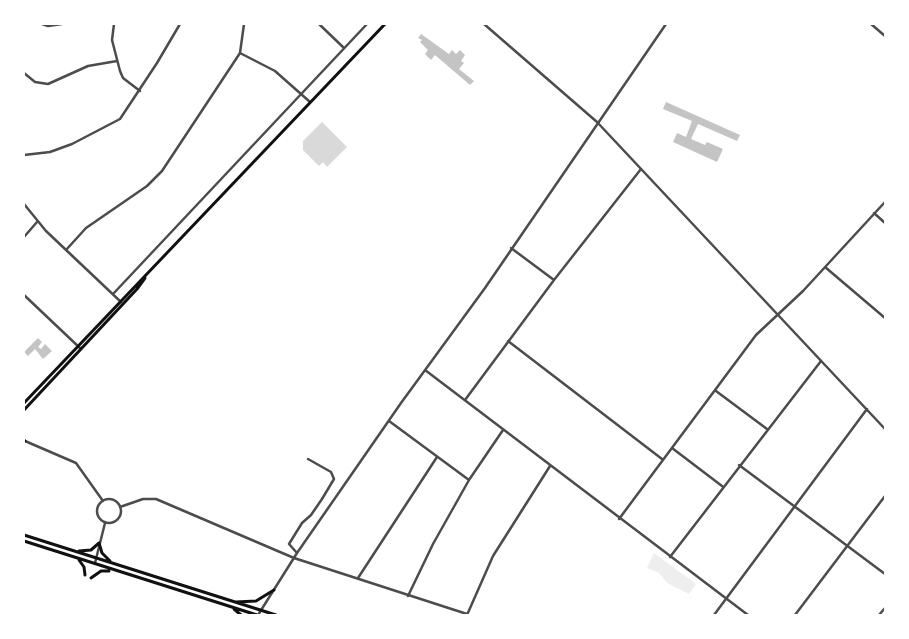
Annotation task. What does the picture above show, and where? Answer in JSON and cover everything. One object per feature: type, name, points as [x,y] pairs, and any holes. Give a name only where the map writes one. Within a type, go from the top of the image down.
[{"type":"main road","points":[[24,403],[385,24]]},
{"type":"main road","points":[[24,410],[123,304],[145,277]]},
{"type":"main road","points":[[24,535],[276,615]]},
{"type":"main road","points":[[24,541],[117,572],[258,615]]},
{"type":"main road","points":[[76,552],[91,550],[99,543],[103,556],[114,564]]},
{"type":"main road","points":[[79,559],[84,567],[85,575]]},
{"type":"main road","points":[[91,578],[100,571],[117,572]]},
{"type":"main road","points":[[233,602],[256,601],[274,590]]},
{"type":"main road","points":[[232,608],[241,615]]},
{"type":"street","points":[[42,24],[51,26],[62,24]]},
{"type":"street","points":[[114,24],[112,40],[123,78],[140,91]]},
{"type":"street","points":[[24,155],[56,150],[124,117],[180,24]]},
{"type":"street","points":[[66,250],[86,228],[157,177],[198,121],[240,53],[244,24]]},
{"type":"street","points":[[319,24],[344,48]]},
{"type":"street","points":[[113,294],[367,24]]},
{"type":"street","points":[[484,24],[597,122],[885,429]]},
{"type":"street","points":[[258,615],[294,558],[666,24]]},
{"type":"street","points":[[871,24],[885,36]]},
{"type":"street","points":[[240,53],[275,71],[310,102]]},
{"type":"street","points":[[24,73],[35,82],[48,84],[88,66],[117,61]]},
{"type":"street","points":[[465,400],[554,280],[641,169]]},
{"type":"street","points":[[619,519],[756,335],[776,314],[803,291],[885,202]]},
{"type":"street","points":[[24,204],[37,222],[123,304]]},
{"type":"street","points":[[874,213],[885,223]]},
{"type":"street","points":[[24,237],[37,222]]},
{"type":"street","points":[[511,248],[554,280]]},
{"type":"street","points":[[825,267],[885,318]]},
{"type":"street","points":[[24,295],[81,350]]},
{"type":"street","points":[[508,341],[662,459]]},
{"type":"street","points":[[670,558],[722,486],[821,360]]},
{"type":"street","points":[[425,370],[670,558],[748,615]]},
{"type":"street","points":[[716,391],[767,429]]},
{"type":"street","points":[[714,615],[867,409]]},
{"type":"street","points":[[389,421],[469,480]]},
{"type":"street","points":[[408,596],[433,544],[469,480],[502,430]]},
{"type":"street","points":[[24,440],[76,463],[103,501]]},
{"type":"street","points":[[671,448],[722,486]]},
{"type":"street","points":[[358,578],[437,456]]},
{"type":"street","points":[[298,553],[288,544],[302,523],[317,507],[334,479],[331,472],[308,459]]},
{"type":"street","points":[[739,464],[885,574]]},
{"type":"street","points":[[120,507],[142,499],[153,498],[294,558],[467,615],[493,556],[550,466]]},
{"type":"street","points":[[795,615],[885,496]]},
{"type":"street","points":[[111,500],[120,507],[121,516],[112,523],[105,522],[98,514],[98,507],[103,501],[111,500]]},
{"type":"street","points":[[94,564],[105,522]]},
{"type":"street","points":[[89,563],[91,557],[96,552]]},
{"type":"street","points":[[879,615],[885,608]]},
{"type":"shaded area","points":[[322,122],[347,147],[327,167],[323,162],[319,166],[303,150],[303,141]]},
{"type":"shaded area","points":[[654,553],[696,584],[689,594],[667,583],[659,573],[647,568]]},
{"type":"building","points":[[421,34],[449,54],[452,50],[456,54],[460,50],[465,55],[461,61],[464,63],[459,69],[474,81],[470,85],[435,55],[431,60],[425,54],[428,50],[420,42],[422,40],[418,38]]},
{"type":"building","points":[[666,102],[740,135],[737,141],[698,124],[691,139],[705,145],[707,142],[723,149],[717,162],[673,142],[677,133],[686,137],[692,121],[663,109]]},
{"type":"building","points":[[38,338],[42,342],[38,347],[41,349],[45,344],[52,351],[43,359],[35,349],[28,356],[24,352]]}]
